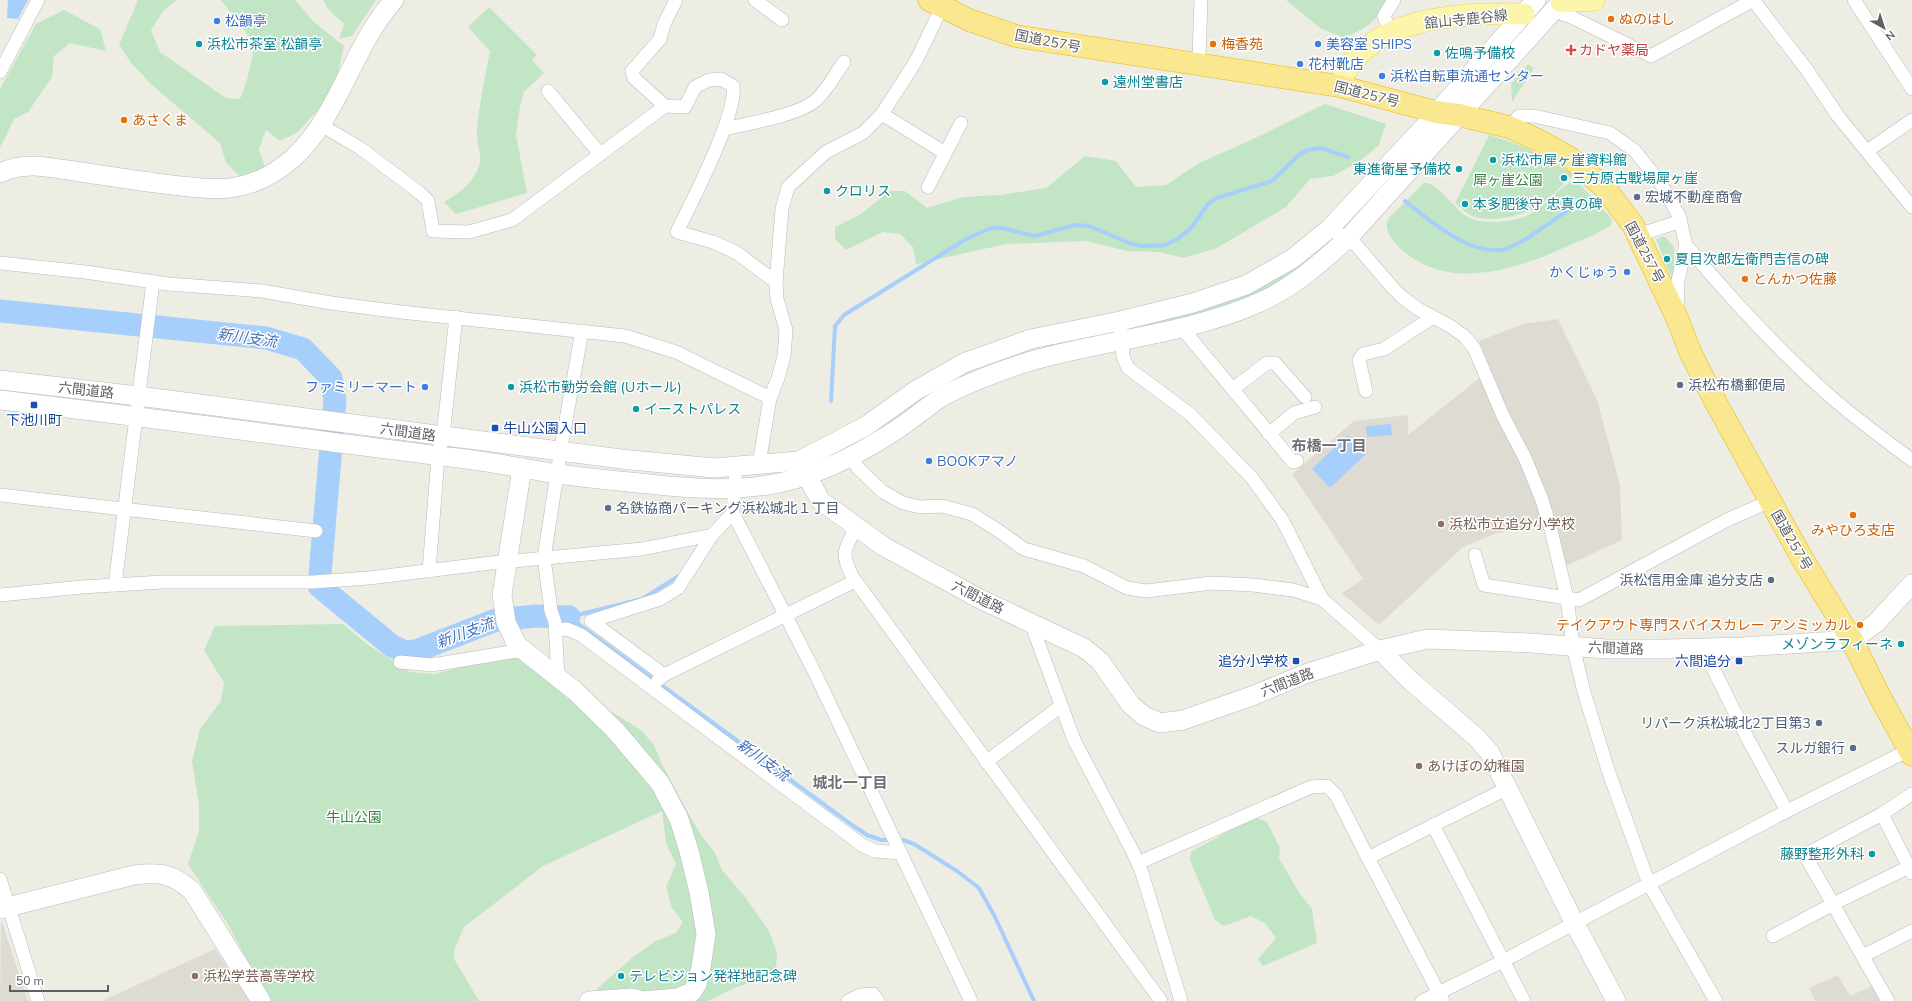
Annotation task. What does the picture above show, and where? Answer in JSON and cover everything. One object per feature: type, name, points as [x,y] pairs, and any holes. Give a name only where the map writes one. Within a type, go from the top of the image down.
[{"type":"highway","name":"国道257号","points":[[935,4],[969,20],[1016,36],[1340,86],[1436,112],[1459,115],[1509,127],[1538,140],[1570,158],[1604,187],[1633,225],[1677,318],[1691,354],[1803,560],[1852,640],[1910,753]]},
{"type":"main road","points":[[1563,6],[1594,0]]},
{"type":"main road","name":"舘山寺鹿谷線","points":[[1340,86],[1345,72],[1368,46],[1390,32],[1417,24],[1502,7],[1530,7]]},
{"type":"street","points":[[0,72],[38,0]]},
{"type":"street","points":[[0,173],[9,169],[31,165],[192,187],[230,188],[253,182],[278,170],[300,150],[320,125],[376,22],[394,0]]},
{"type":"street","points":[[676,0],[664,24],[660,39],[632,70],[634,78],[665,106],[685,107],[695,86],[709,80],[721,79],[733,86],[734,94],[724,129],[678,232],[713,242],[736,253],[776,282]]},
{"type":"street","points":[[755,0],[782,20]]},
{"type":"street","points":[[1200,65],[1201,0]]},
{"type":"street","points":[[1390,32],[1384,16],[1394,0]]},
{"type":"street","points":[[802,469],[852,457],[894,432],[944,396],[986,377],[1033,361],[1224,316],[1260,302],[1293,284],[1322,262],[1347,238],[1459,115],[1563,6],[1567,15],[1651,56],[1753,0],[1807,70],[1838,116],[1912,207]]},
{"type":"street","points":[[1854,0],[1912,89]]},
{"type":"street","points":[[759,464],[770,398],[778,378],[784,356],[786,330],[777,299],[776,282],[782,208],[788,187],[826,152],[863,133],[882,114],[916,61],[935,4]]},
{"type":"street","points":[[802,469],[915,391],[964,363],[1031,339],[1120,321],[1193,303],[1246,285],[1292,259],[1330,228],[1530,7]]},
{"type":"street","points":[[724,129],[800,109],[814,101],[825,90],[844,62]]},
{"type":"street","points":[[548,91],[600,154]]},
{"type":"street","points":[[320,125],[360,148],[420,193],[428,201],[433,230],[469,232],[512,220],[665,106]]},
{"type":"street","points":[[882,114],[945,154]]},
{"type":"street","points":[[1509,127],[1519,116],[1534,116],[1610,133],[1634,151],[1657,178],[1680,216],[1686,245],[1725,292],[1776,346],[1831,397],[1912,460]]},
{"type":"street","points":[[1867,152],[1912,120]]},
{"type":"street","points":[[928,187],[961,123]]},
{"type":"street","points":[[1638,235],[1680,221]]},
{"type":"street","points":[[1330,228],[1356,245],[1402,297],[1418,309],[1464,336],[1474,348],[1503,416],[1525,458],[1542,500],[1553,538],[1567,598],[1573,646],[1584,692],[1608,770],[1649,884],[1716,1001]]},
{"type":"street","points":[[1677,318],[1678,281],[1686,245]]},
{"type":"street","points":[[0,263],[153,282],[262,291],[331,303],[625,336],[658,345],[770,398]]},
{"type":"street","points":[[115,585],[135,416],[148,332],[153,282]]},
{"type":"street","points":[[429,571],[438,457],[442,436],[456,317]]},
{"type":"street","points":[[1366,391],[1359,360],[1363,354],[1384,349],[1433,317]]},
{"type":"street","points":[[1120,321],[1123,357],[1128,368],[1190,414],[1252,478],[1283,521],[1322,599],[1380,650],[1412,682],[1476,737],[1490,753],[1574,922],[1616,1001]]},
{"type":"street","points":[[1181,327],[1293,462],[1297,461]]},
{"type":"street","points":[[558,677],[554,621],[544,558],[582,332]]},
{"type":"street","points":[[1233,389],[1267,363],[1271,362],[1275,363],[1305,397]]},
{"type":"street","name":"六間道路","points":[[0,380],[138,396],[561,452],[714,468],[759,464],[802,469]]},
{"type":"street","name":"六間道路","points":[[0,400],[135,416],[558,474],[664,486],[706,489],[735,489],[764,486],[802,469]]},
{"type":"street","points":[[1269,434],[1294,413],[1315,407]]},
{"type":"street","points":[[852,457],[858,468],[884,492],[903,503],[920,507],[942,506],[972,514],[999,530],[1024,549],[1084,566],[1127,588],[1146,591],[1212,583],[1253,584],[1293,590],[1322,599]]},
{"type":"street","points":[[736,466],[733,513],[785,615],[897,844],[936,931],[971,1001]]},
{"type":"street","points":[[522,468],[502,595],[505,618],[517,645],[575,691],[638,756],[660,783],[679,819],[699,892],[706,934],[701,967],[694,997],[643,1000],[630,998],[589,1001]]},
{"type":"street","name":"六間道路","points":[[802,469],[821,501],[882,546],[978,598],[1084,648],[1100,661],[1131,705],[1144,716],[1160,723],[1183,720],[1252,696],[1305,674],[1380,650],[1427,639],[1531,643],[1606,649],[1703,648],[1852,640]]},
{"type":"street","points":[[0,495],[125,508],[201,519],[316,531]]},
{"type":"street","points":[[1474,555],[1484,585],[1579,600],[1727,520],[1770,501]]},
{"type":"street","points":[[664,675],[591,621],[660,599],[678,588],[712,536],[733,513]]},
{"type":"street","points":[[856,527],[845,550],[844,560],[855,581],[1161,1001]]},
{"type":"street","points":[[0,595],[162,582],[313,582],[369,578],[544,558],[642,549],[712,536]]},
{"type":"street","points":[[653,685],[664,675],[855,581]]},
{"type":"street","points":[[1852,640],[1876,623],[1912,584]]},
{"type":"street","points":[[554,621],[581,635],[653,685],[862,845],[876,851],[897,844]]},
{"type":"street","points":[[1031,623],[1074,740],[1138,863],[1181,1001]]},
{"type":"street","points":[[1703,648],[1786,811]]},
{"type":"street","points":[[400,662],[432,665],[523,650]]},
{"type":"street","points":[[986,762],[1061,706]]},
{"type":"street","points":[[1422,1001],[1440,997],[1574,922],[1786,811],[1910,753]]},
{"type":"street","points":[[1138,863],[1311,787],[1327,786],[1336,795],[1440,997]]},
{"type":"street","points":[[1368,858],[1508,788]]},
{"type":"street","points":[[1888,1001],[1805,855],[1882,814],[1912,794]]},
{"type":"street","points":[[1773,936],[1833,904],[1910,870],[1882,814]]},
{"type":"street","points":[[1433,825],[1524,1001]]},
{"type":"street","points":[[4,908],[134,875],[149,873],[168,875],[180,881],[192,892],[261,1001]]},
{"type":"street","points":[[0,879],[4,908],[38,1001]]},
{"type":"street","points":[[1863,956],[1912,931]]},
{"type":"street","points":[[848,1001],[860,995],[873,994],[878,1001]]},
{"type":"shaded area","points":[[1558,319],[1597,400],[1620,485],[1622,540],[1566,566],[1547,496],[1531,455],[1509,414],[1479,341],[1523,324]]},
{"type":"shaded area","points":[[1482,376],[1523,458],[1545,526],[1497,533],[1463,547],[1379,625],[1342,593],[1363,579],[1292,474],[1354,421],[1408,415],[1408,435]]},
{"type":"shaded area","points":[[1,919],[28,1001],[0,1001]]},
{"type":"shaded area","name":"浜松学芸高等学校","points":[[215,949],[250,1001],[102,1001]]},
{"type":"shaded area","points":[[1838,975],[1850,996],[1877,984],[1886,1001],[1815,1001],[1809,988]]},
{"type":"green space","points":[[138,0],[177,0],[164,10],[151,30],[160,52],[226,98],[240,99],[247,80],[255,44],[221,0],[295,0],[314,22],[344,46],[334,92],[298,132],[280,141],[266,130],[259,149],[266,170],[243,179],[226,163],[220,143],[151,84],[132,64],[119,45]]},
{"type":"green space","points":[[323,0],[376,0],[352,36],[339,39],[344,24],[328,9]]},
{"type":"green space","points":[[1286,0],[1388,0],[1379,15],[1370,24],[1344,38],[1320,28]]},
{"type":"green space","points":[[489,7],[537,55],[532,60],[544,73],[524,92],[520,106],[516,135],[527,193],[456,214],[444,202],[466,186],[471,181],[478,169],[480,154],[477,139],[478,121],[490,51],[468,27]]},
{"type":"green space","points":[[64,10],[100,29],[106,51],[70,43],[54,56],[52,77],[28,112],[14,119],[0,148],[0,89],[36,24]]},
{"type":"green space","points":[[1528,64],[1534,68],[1512,102],[1511,84]]},
{"type":"green space","points":[[1427,70],[1441,72],[1444,75],[1436,80],[1419,83],[1421,75]]},
{"type":"green space","points":[[1325,104],[1386,124],[1379,145],[1360,161],[1333,176],[1310,179],[1286,207],[1217,248],[1183,258],[1159,252],[1127,251],[1086,241],[1006,244],[916,264],[913,247],[900,234],[883,232],[846,250],[835,239],[835,227],[861,214],[890,191],[905,191],[927,208],[963,197],[1000,195],[1046,188],[1085,156],[1116,161],[1136,187],[1166,185],[1199,163],[1249,141]]},
{"type":"green space","name":"犀ヶ崖公園","points":[[1489,135],[1512,142],[1533,151],[1573,175],[1543,203],[1532,210],[1497,219],[1472,216],[1455,203]]},
{"type":"green space","points":[[1573,181],[1579,183],[1610,217],[1612,221],[1611,225],[1596,234],[1549,254],[1504,269],[1481,273],[1458,273],[1436,269],[1416,260],[1397,245],[1387,229],[1387,222],[1389,218],[1424,183],[1435,187],[1466,216],[1477,221],[1496,222],[1521,218],[1537,210],[1560,189]]},
{"type":"green space","points":[[1664,236],[1674,247],[1674,284],[1656,239]]},
{"type":"green space","points":[[1316,259],[1301,271],[1232,307],[1145,326],[1145,322]]},
{"type":"green space","name":"牛山公園","points":[[343,624],[367,644],[410,672],[435,674],[515,653],[587,715],[605,708],[641,730],[654,745],[661,762],[687,811],[701,835],[715,853],[722,870],[745,897],[768,929],[777,952],[776,969],[759,979],[735,988],[708,1001],[588,1001],[599,987],[632,958],[656,941],[676,933],[683,922],[672,908],[666,887],[676,864],[666,843],[662,811],[543,866],[464,927],[455,948],[454,959],[479,1001],[272,1001],[255,975],[229,926],[188,864],[199,831],[199,805],[192,761],[200,729],[221,701],[224,683],[204,650],[215,626]]},
{"type":"green space","points":[[1254,817],[1267,822],[1280,848],[1279,858],[1298,891],[1312,909],[1317,943],[1263,966],[1258,959],[1276,938],[1265,923],[1251,916],[1224,926],[1215,920],[1190,860],[1191,852]]},
{"type":"water","points":[[8,0],[28,0],[18,19],[7,18]]},
{"type":"water","points":[[1391,424],[1392,435],[1367,437],[1366,426]]},
{"type":"water","points":[[1348,435],[1366,454],[1330,488],[1312,469]]},
{"type":"waterway","points":[[831,401],[835,326],[844,315],[966,239],[991,228],[1002,228],[1035,236],[1075,225],[1089,226],[1132,244],[1143,246],[1165,245],[1179,238],[1191,228],[1208,204],[1217,198],[1272,181],[1299,155],[1307,150],[1321,148],[1348,157]]},
{"type":"waterway","points":[[1405,201],[1437,226],[1462,241],[1475,247],[1488,250],[1501,250],[1509,248],[1531,236],[1584,199]]},
{"type":"waterway","name":"新川支流","points":[[0,311],[266,338],[303,349],[331,378],[335,400],[319,586],[392,646],[405,652],[416,651],[496,620],[536,616],[569,617]]},
{"type":"waterway","points":[[569,617],[642,599],[679,576]]},
{"type":"waterway","name":"新川支流","points":[[569,617],[867,835],[881,840],[903,840],[914,844],[957,871],[979,888],[994,915],[1034,1001]]},
{"type":"place","name":"ぬのはし","points":[[1611,19]]},
{"type":"place","name":"松韻亭","points":[[217,21]]},
{"type":"place","name":"浜松市茶室 松韻亭","points":[[199,44]]},
{"type":"place","name":"梅香苑","points":[[1213,44]]},
{"type":"place","name":"美容室 SHIPS","points":[[1318,44]]},
{"type":"place","name":"カドヤ薬局","points":[[1571,50]]},
{"type":"place","name":"佐鳴予備校","points":[[1437,53]]},
{"type":"place","name":"花村靴店","points":[[1300,64]]},
{"type":"place","name":"浜松自転車流通センター","points":[[1382,76]]},
{"type":"place","name":"遠州堂書店","points":[[1105,82]]},
{"type":"place","name":"あさくま","points":[[124,120]]},
{"type":"place","name":"浜松市犀ヶ崖資料館","points":[[1493,160]]},
{"type":"place","name":"東進衛星予備校","points":[[1459,169]]},
{"type":"place","name":"三方原古戰場犀ヶ崖","points":[[1564,178]]},
{"type":"place","name":"クロリス","points":[[827,191]]},
{"type":"place","name":"宏城不動産商會","points":[[1637,197]]},
{"type":"place","name":"本多肥後守 忠真の碑","points":[[1465,204]]},
{"type":"place","name":"夏目次郎左衛門吉信の碑","points":[[1667,259]]},
{"type":"place","name":"かくじゅう","points":[[1627,272]]},
{"type":"place","name":"とんかつ佐藤","points":[[1745,279]]},
{"type":"place","name":"浜松布橋郵便局","points":[[1680,385]]},
{"type":"place","name":"ファミリーマート","points":[[425,387]]},
{"type":"place","name":"浜松市勤労会館 (Uホール)","points":[[511,387]]},
{"type":"place","name":"下池川町","points":[[34,405]]},
{"type":"place","name":"イーストパレス","points":[[636,409]]},
{"type":"place","name":"牛山公園入口","points":[[495,428]]},
{"type":"place","name":"BOOKアマノ","points":[[929,461]]},
{"type":"place","name":"名鉄協商パーキング浜松城北１丁目","points":[[608,508]]},
{"type":"place","name":"みやひろ支店","points":[[1853,515]]},
{"type":"place","name":"浜松市立追分小学校","points":[[1441,524]]},
{"type":"place","name":"浜松信用金庫 追分支店","points":[[1771,580]]},
{"type":"place","name":"テイクアウト専門スパイスカレー アンミッカル","points":[[1860,625]]},
{"type":"place","name":"メゾンラフィーネ","points":[[1901,644]]},
{"type":"place","name":"追分小学校","points":[[1296,661]]},
{"type":"place","name":"六間追分","points":[[1739,661]]},
{"type":"place","name":"リパーク浜松城北2丁目第3","points":[[1819,723]]},
{"type":"place","name":"スルガ銀行","points":[[1853,748]]},
{"type":"place","name":"あけぼの幼稚園","points":[[1419,766]]},
{"type":"place","name":"藤野整形外科","points":[[1872,854]]},
{"type":"place","name":"浜松学芸高等学校","points":[[195,976]]},
{"type":"place","name":"テレビジョン発祥地記念碑","points":[[621,976]]},
{"type":"district","name":"布橋一丁目","points":[[1329,446]]},
{"type":"district","name":"城北一丁目","points":[[850,783]]}]
